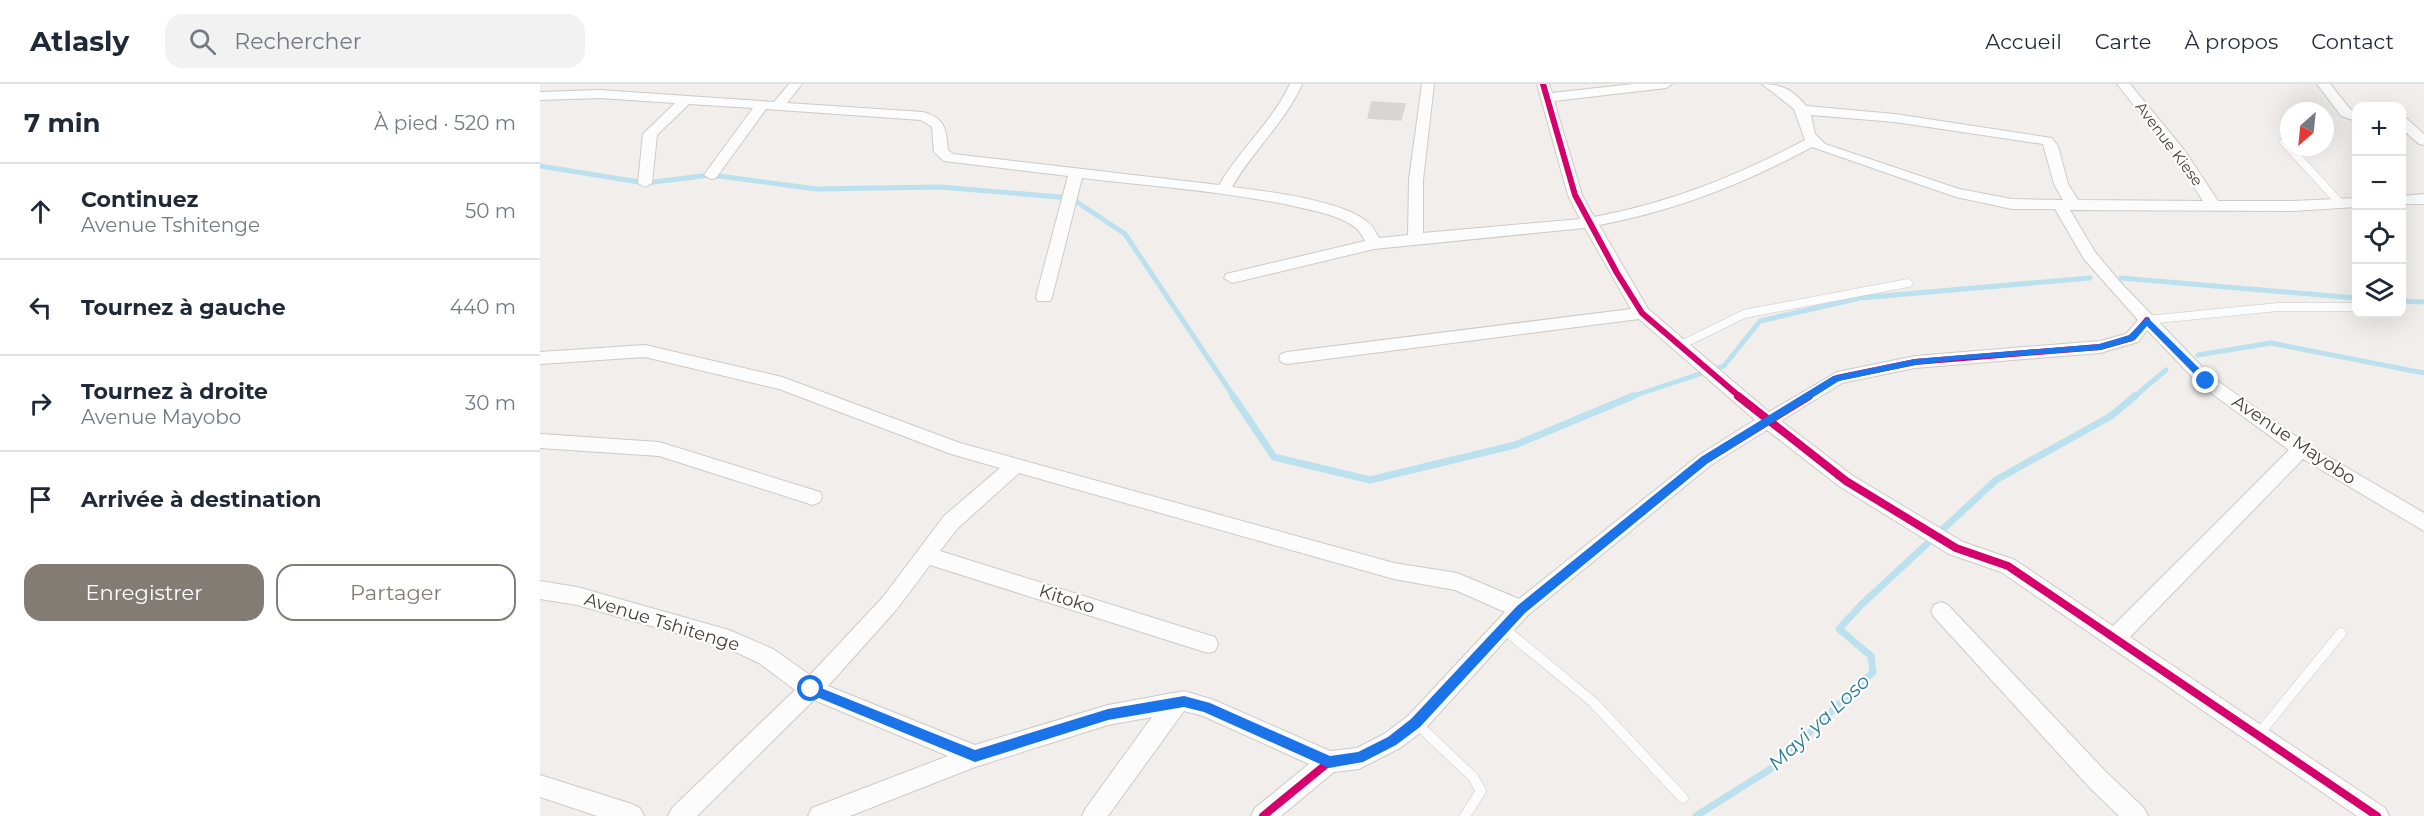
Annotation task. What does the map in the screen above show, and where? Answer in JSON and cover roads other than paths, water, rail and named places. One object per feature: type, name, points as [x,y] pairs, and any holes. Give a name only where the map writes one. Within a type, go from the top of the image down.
[{"type":"street","points":[[777,106],[796,84]]},
{"type":"street","points":[[1223,190],[1242,158],[1279,117],[1291,98],[1296,84]]},
{"type":"street","points":[[1415,240],[1416,180],[1428,84]]},
{"type":"street","points":[[1666,84],[1545,91],[1575,195],[1617,273],[1642,313],[1768,421],[1846,481],[1956,548],[2008,566],[2377,816]]},
{"type":"street","points":[[1768,84],[1785,94],[1802,110],[1808,138],[1811,142],[1956,193],[2013,204],[2067,206],[2213,206],[2352,202]]},
{"type":"street","name":"Avenue Kiese","points":[[2123,84],[2180,154],[2213,206]]},
{"type":"street","points":[[2323,84],[2346,113],[2352,115]]},
{"type":"street","points":[[540,96],[600,94],[923,117],[935,120],[940,127],[941,152],[949,158],[1256,194],[1305,204],[1356,220],[1365,227],[1374,244]]},
{"type":"street","points":[[645,183],[650,134],[686,100]]},
{"type":"street","points":[[711,175],[762,105]]},
{"type":"street","name":"Avenue Mayobo","points":[[1802,110],[1895,118],[2046,141],[2051,146],[2067,206],[2089,255],[2206,381],[2301,449],[2424,523]]},
{"type":"street","points":[[2406,125],[2424,141]]},
{"type":"street","points":[[1232,278],[1374,244],[1590,223],[1686,201],[1730,184],[1811,142]]},
{"type":"street","points":[[1044,297],[1076,174]]},
{"type":"street","points":[[2406,200],[2424,199]]},
{"type":"street","points":[[1287,358],[1642,313]]},
{"type":"street","points":[[820,816],[975,756],[1108,715],[1184,701],[1206,707],[1329,762],[1359,758],[1392,741],[1416,723],[1521,609],[1705,460],[1798,400],[1837,378],[1915,362],[2100,347],[2132,338],[2147,320]]},
{"type":"street","points":[[540,358],[645,351],[782,383],[957,449],[1394,571],[1457,582],[1521,609]]},
{"type":"street","points":[[540,441],[659,449],[813,497]]},
{"type":"street","points":[[2115,638],[2301,449]]},
{"type":"street","points":[[680,816],[811,689],[890,603],[951,522],[1016,465]]},
{"type":"street","name":"Kitoko","points":[[925,555],[1209,644]]},
{"type":"street","name":"Avenue Tshitenge","points":[[540,590],[577,596],[729,639],[766,656],[811,689],[975,756]]},
{"type":"street","points":[[1941,611],[2098,780],[2136,816]]},
{"type":"street","points":[[1094,816],[1176,702]]},
{"type":"street","points":[[1263,816],[1329,762]]},
{"type":"street","points":[[543,791],[632,816]]},
{"type":"lane","points":[[2298,156],[2340,203]]},
{"type":"lane","points":[[1679,346],[1744,314],[1908,283]]},
{"type":"lane","points":[[2147,320],[2206,311],[2303,306],[2352,307]]},
{"type":"lane","points":[[1503,628],[1593,702],[1683,798]]},
{"type":"lane","points":[[2258,735],[2341,633]]},
{"type":"lane","points":[[1416,723],[1473,777],[1481,791],[1465,816]]},
{"type":"waterway","points":[[540,166],[645,183],[711,175],[816,189],[940,187],[1071,198],[1125,234],[1234,397]]},
{"type":"waterway","points":[[1633,396],[1724,366],[1760,321],[1860,298],[2090,278]]},
{"type":"waterway","points":[[2121,278],[2352,298]]},
{"type":"waterway","points":[[2406,301],[2424,302]]},
{"type":"waterway","name":"Mayi ya Loso","points":[[2198,355],[2271,343],[2424,373]]},
{"type":"waterway","name":"Mayi ya Loso","points":[[2134,397],[2166,370]]},
{"type":"waterway","points":[[1233,396],[1274,457],[1370,480],[1515,445],[1633,396]]},
{"type":"waterway","name":"Mayi ya Loso","points":[[1696,816],[1772,768],[1873,672],[1871,656],[1839,629],[1862,604],[1996,480],[2111,416],[2135,396]]}]
